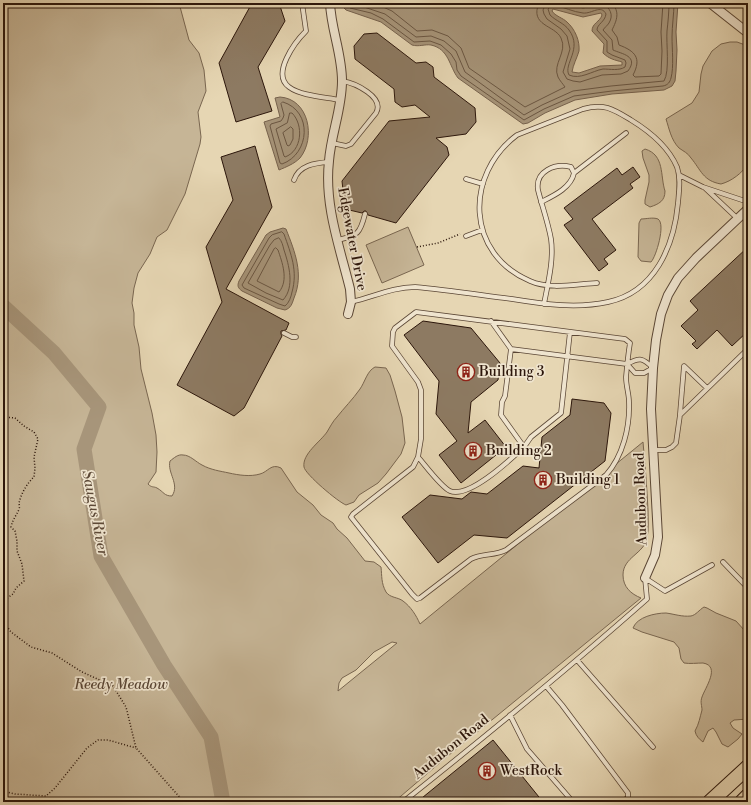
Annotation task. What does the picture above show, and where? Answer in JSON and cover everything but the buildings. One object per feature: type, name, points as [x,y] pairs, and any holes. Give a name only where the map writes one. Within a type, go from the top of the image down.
[{"type":"highway","points":[[710,802],[748,767]]},
{"type":"highway","points":[[742,802],[748,796]]},
{"type":"street","name":"Edgewater Drive","points":[[330,3],[341,63],[342,81],[341,100],[328,162],[329,202],[350,289],[351,302],[348,314]]},
{"type":"street","points":[[710,3],[748,34]]},
{"type":"street","name":"Audubon Road","points":[[646,578],[655,555],[658,537],[652,450],[651,409],[653,368],[661,314],[678,278],[696,258],[748,209]]},
{"type":"lane","points":[[302,3],[306,31],[285,63],[282,72],[284,81],[290,88],[300,92],[341,100]]},
{"type":"lane","points":[[332,143],[346,146],[351,144],[356,140],[378,109],[376,100],[354,84],[342,81]]},
{"type":"lane","points":[[351,302],[397,289],[415,287],[544,304],[577,305],[609,302],[628,294],[646,283],[666,252],[670,240],[677,210],[679,175],[672,158],[657,139],[648,131],[612,108],[605,106],[583,109],[517,135],[511,139],[494,159],[488,170],[483,184],[479,209],[482,230],[489,246],[500,261],[518,274],[530,281],[548,285],[597,283]]},
{"type":"lane","points":[[541,202],[566,187],[572,180],[574,173],[626,133]]},
{"type":"lane","points":[[294,180],[297,172],[302,168],[314,163],[328,162]]},
{"type":"lane","points":[[544,304],[551,260],[551,240],[541,202],[538,184],[539,178],[542,174],[553,167],[560,166],[571,167],[574,173]]},
{"type":"lane","points":[[679,175],[703,186],[748,202]]},
{"type":"lane","points":[[466,179],[483,184]]},
{"type":"lane","points":[[703,186],[738,219]]},
{"type":"lane","points":[[338,240],[357,234],[361,229],[365,214]]},
{"type":"lane","points":[[466,234],[482,230]]},
{"type":"lane","points":[[418,312],[570,332],[627,340],[630,343],[626,382],[629,403],[623,446],[617,459],[606,475],[506,550],[500,553],[476,556],[420,598],[415,598],[351,516],[413,467],[418,457],[421,434],[421,390],[418,382],[392,346],[394,330],[413,314],[418,312]]},
{"type":"lane","points":[[491,321],[511,349],[505,396],[502,402],[501,414],[524,447]]},
{"type":"lane","points":[[418,457],[443,486],[449,490],[460,492],[464,491],[486,479],[524,447],[530,437],[560,413],[570,332]]},
{"type":"lane","points":[[284,333],[292,337],[296,337]]},
{"type":"lane","points":[[511,349],[627,364],[636,359],[645,360],[653,368],[644,373],[635,372],[627,364]]},
{"type":"lane","points":[[680,415],[748,350]]},
{"type":"lane","points":[[652,450],[666,450],[676,443],[684,366],[707,388]]},
{"type":"lane","points":[[724,562],[748,588]]},
{"type":"lane","points":[[646,578],[665,591],[712,565]]},
{"type":"lane","name":"Audubon Road","points":[[403,802],[546,686],[647,599],[646,578]]},
{"type":"lane","points":[[577,660],[653,747]]},
{"type":"lane","points":[[546,686],[628,793],[628,797],[623,802]]},
{"type":"lane","points":[[510,715],[527,749],[573,802]]},
{"type":"path","points":[[417,247],[438,243],[466,234]]},
{"type":"path","points":[[3,417],[16,418],[24,426],[34,432],[38,439],[34,457],[34,477],[24,492],[19,503],[19,510],[13,519],[11,527],[16,536],[17,550],[22,564],[24,581],[16,588],[13,594],[3,601]]},
{"type":"path","points":[[3,621],[10,632],[31,647],[52,653],[82,672],[114,686],[126,707],[136,748],[184,802]]},
{"type":"path","points":[[3,791],[15,794],[46,796],[55,788],[87,748],[98,740],[108,740],[136,748]]},
{"type":"green space","name":"Reedy Meadow","points":[[3,3],[179,3],[189,40],[199,53],[204,70],[206,91],[198,112],[201,137],[200,144],[185,194],[167,230],[157,237],[150,254],[138,273],[134,288],[132,303],[134,325],[139,347],[141,369],[156,435],[156,472],[148,484],[157,488],[166,495],[172,496],[175,487],[170,470],[170,461],[179,455],[186,455],[209,468],[240,475],[256,475],[263,473],[272,467],[281,468],[297,492],[313,505],[321,515],[333,523],[365,561],[374,562],[381,567],[382,583],[386,592],[406,603],[417,617],[420,624],[643,442],[647,485],[648,535],[642,548],[626,564],[623,575],[624,583],[628,590],[641,598],[449,755],[394,802],[3,802]],"holes":[[[392,642],[397,643],[338,691],[339,683],[342,678],[356,670],[374,652]]]},
{"type":"green space","points":[[737,42],[748,46],[748,164],[736,176],[721,184],[715,183],[706,178],[688,155],[676,145],[666,119],[692,103],[699,92],[703,66],[712,51],[721,44]]},
{"type":"green space","points":[[645,149],[656,156],[659,161],[665,191],[663,200],[650,207],[645,204],[649,175],[643,158],[642,151]]},
{"type":"green space","points":[[656,218],[660,222],[661,233],[651,262],[641,261],[638,257],[639,223],[641,219]]},
{"type":"green space","points":[[408,227],[424,265],[382,283],[366,245]]},
{"type":"green space","points":[[375,367],[386,368],[390,375],[402,417],[405,443],[401,454],[378,483],[359,495],[354,502],[346,505],[329,494],[306,471],[304,462],[309,453],[327,432],[334,420],[360,389],[370,371]]},
{"type":"green space","points":[[704,607],[736,621],[745,631],[748,646],[748,719],[734,720],[730,723],[733,728],[742,734],[728,747],[722,744],[713,728],[708,731],[703,742],[695,731],[702,710],[701,699],[710,678],[711,668],[703,663],[684,663],[681,659],[679,648],[674,642],[633,628],[642,618],[652,615],[666,613],[691,616]]},
{"type":"water","points":[[343,3],[678,3],[675,81],[672,86],[664,90],[612,94],[575,100],[523,124],[458,78],[448,58],[442,50],[431,45],[412,45],[381,22],[344,8]],"holes":[[[553,9],[583,17],[601,13],[602,15],[593,26],[592,31],[604,44],[603,53],[614,60],[622,62],[622,65],[600,66],[579,73],[572,72],[579,51],[578,39],[570,25],[552,11]]]},
{"type":"water","points":[[280,97],[290,99],[298,105],[303,112],[307,121],[308,140],[305,150],[300,158],[293,164],[279,170],[264,122],[280,117],[275,98]]},
{"type":"water","points":[[283,228],[286,229],[292,246],[298,272],[297,289],[292,304],[285,310],[277,308],[242,291],[238,286],[239,281],[266,235],[270,232]]},
{"type":"waterway","name":"Saugus River","points":[[3,306],[54,353],[99,407],[84,449],[101,556],[164,665],[211,737],[223,802]]},
{"type":"place","name":"Building 3","points":[[466,372]]},
{"type":"place","name":"Building 2","points":[[473,451]]},
{"type":"place","name":"Building 1","points":[[543,480]]},
{"type":"place","name":"WestRock","points":[[487,771]]}]
